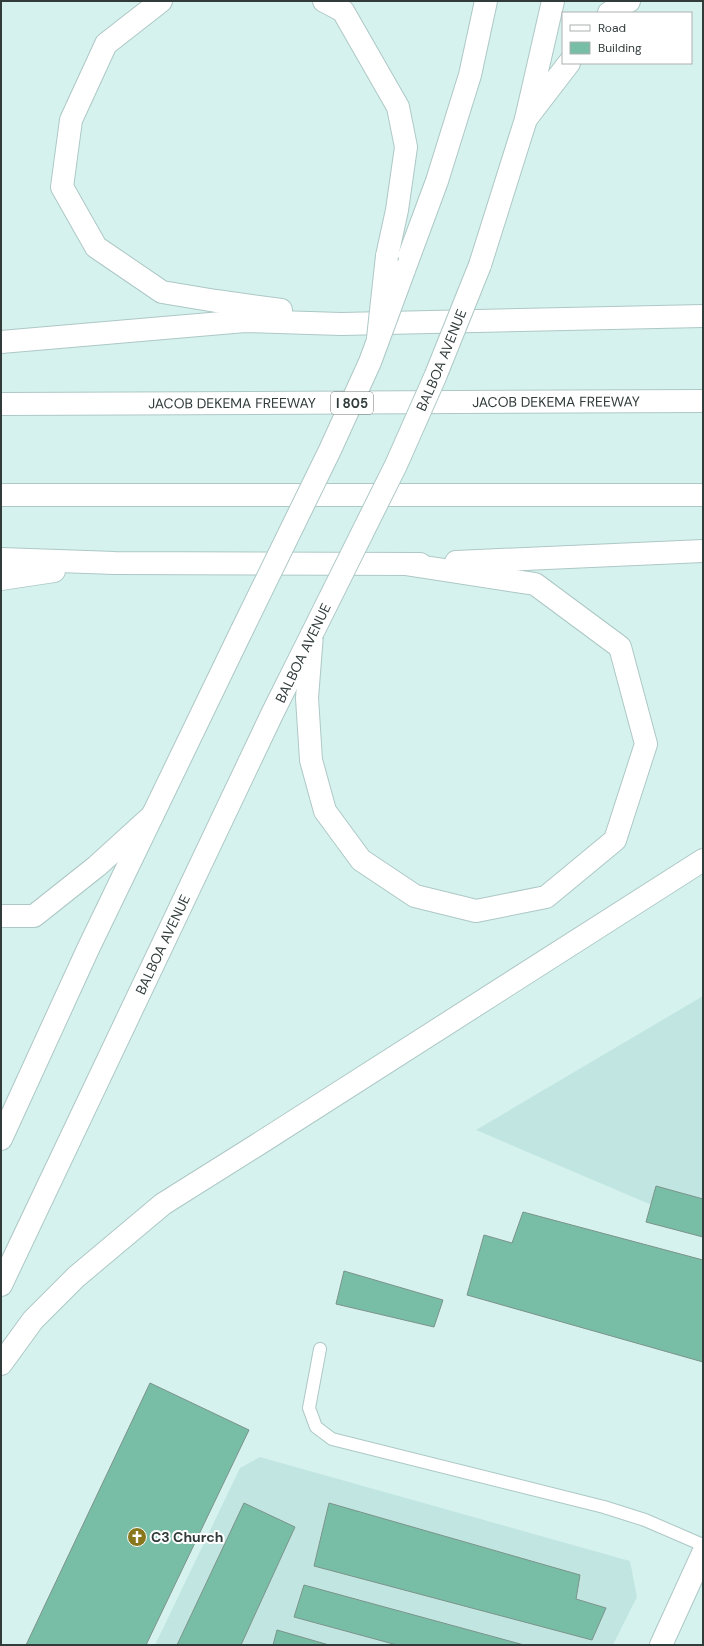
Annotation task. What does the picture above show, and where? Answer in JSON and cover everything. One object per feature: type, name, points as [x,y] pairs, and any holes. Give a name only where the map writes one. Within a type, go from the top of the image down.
[{"type":"main road","points":[[161,1],[106,44],[71,120],[62,187],[96,247],[162,292],[216,301],[276,308],[341,324]]},
{"type":"main road","points":[[324,1],[343,11],[398,107],[406,147],[397,210],[387,256],[378,338]]},
{"type":"main road","points":[[1,1139],[88,949],[330,450],[370,362],[437,181],[470,75],[486,1]]},
{"type":"main road","name":"BALBOA AVENUE","points":[[1,1285],[273,712],[399,458],[435,377],[480,265],[526,119],[553,1]]},
{"type":"main road","points":[[611,12],[629,1]]},
{"type":"main road","points":[[526,119],[568,64]]},
{"type":"main road","points":[[663,316],[703,305]]},
{"type":"main road","points":[[1,342],[245,321],[341,324],[703,316]]},
{"type":"main road","name":"JACOB DEKEMA FREEWAY","points":[[1,404],[703,401]]},
{"type":"main road","points":[[1,495],[703,495]]},
{"type":"main road","points":[[1,559],[115,563],[405,564],[703,551]]},
{"type":"main road","points":[[1,579],[115,563]]},
{"type":"main road","points":[[312,634],[307,698],[311,760],[325,811],[361,860],[415,896],[476,911],[546,897],[615,840],[646,744],[620,647],[535,584],[405,564]]},
{"type":"main road","points":[[1,916],[34,916],[97,866],[152,816]]},
{"type":"main road","points":[[1,1364],[33,1320],[76,1277],[163,1204],[257,1146],[703,860]]},
{"type":"main road","points":[[661,1645],[703,1553]]},
{"type":"lane","points":[[320,1349],[309,1408],[316,1428],[332,1439],[604,1507],[645,1520],[703,1545]]},
{"type":"shaded area","points":[[703,996],[703,1227],[476,1130]]},
{"type":"shaded area","points":[[260,1457],[630,1561],[637,1597],[613,1645],[155,1645],[240,1468]]},
{"type":"building","points":[[656,1186],[703,1199],[703,1237],[646,1222]]},
{"type":"building","points":[[523,1212],[703,1260],[703,1362],[467,1295],[484,1235],[512,1243]]},
{"type":"building","points":[[344,1271],[443,1300],[434,1327],[336,1304]]},
{"type":"building","name":"C3 Church","points":[[150,1383],[249,1430],[146,1645],[26,1645]]},
{"type":"building","points":[[244,1503],[295,1527],[241,1645],[177,1645]]},
{"type":"building","points":[[329,1503],[580,1575],[576,1599],[606,1608],[592,1640],[314,1566]]},
{"type":"building","points":[[304,1585],[524,1645],[397,1645],[294,1617]]},
{"type":"building","points":[[277,1630],[329,1645],[273,1645]]},
{"type":"place","name":"C3 Church","points":[[137,1537]]}]
